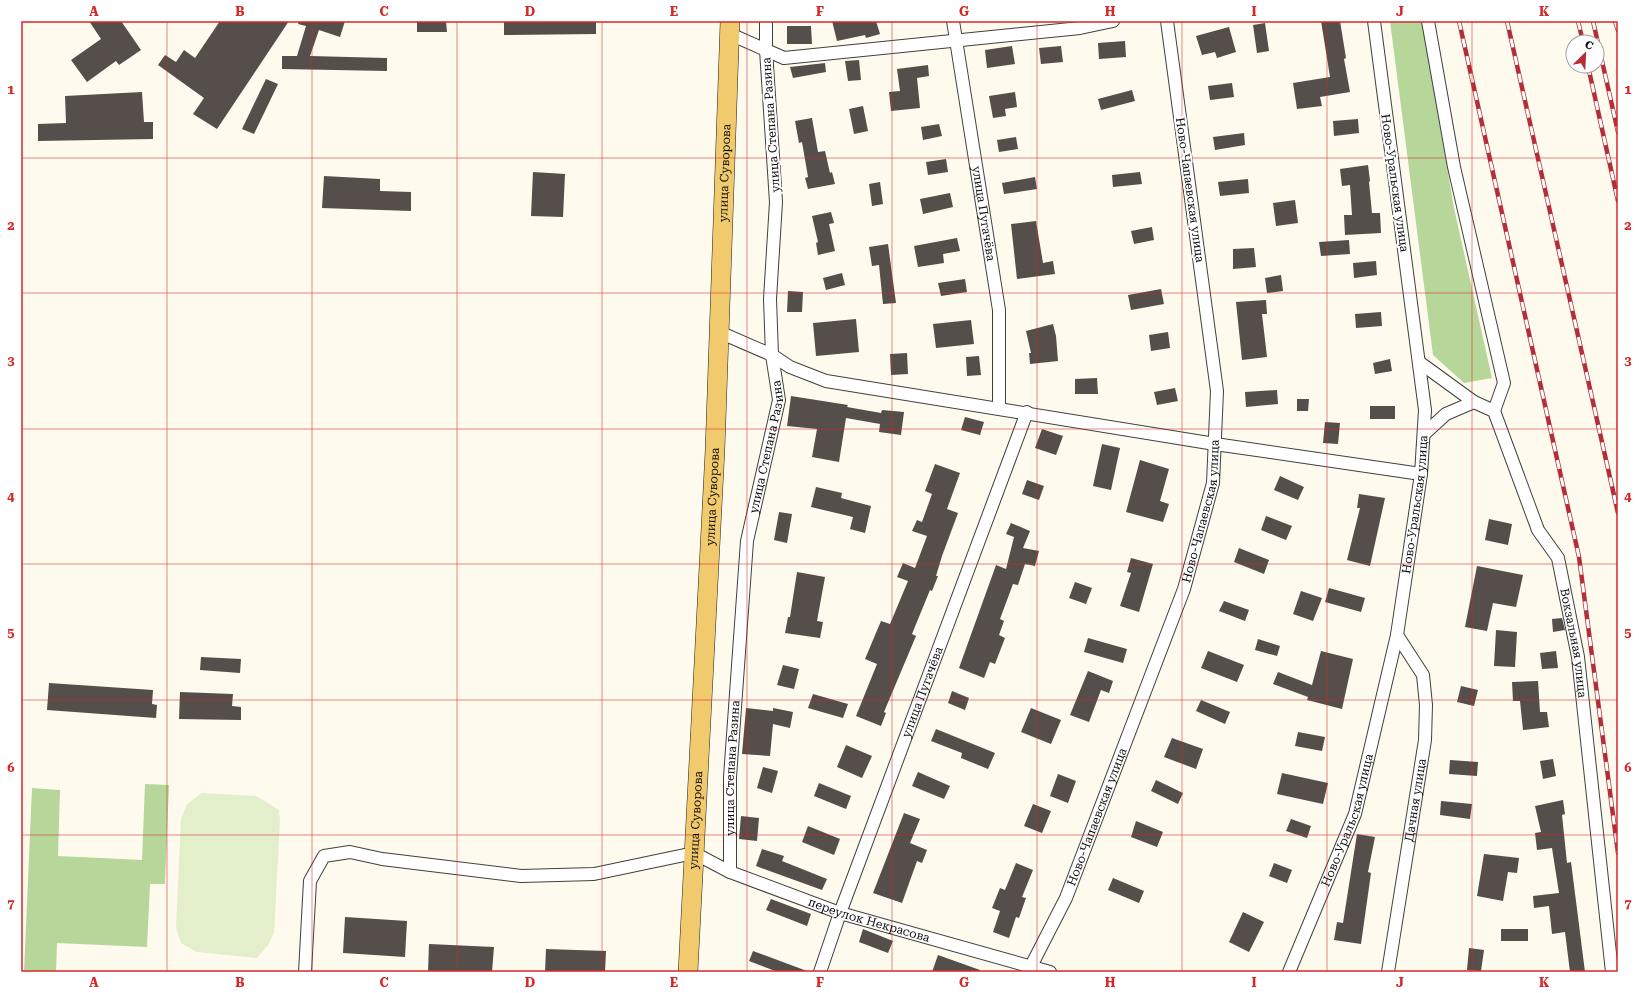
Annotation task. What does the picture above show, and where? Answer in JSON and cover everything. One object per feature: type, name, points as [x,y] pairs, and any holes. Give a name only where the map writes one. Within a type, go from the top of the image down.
[{"type":"main road","name":"улица Суворова","points":[[688,972],[715,450],[730,27]]},
{"type":"street","name":"улица Степана Разина","points":[[730,872],[730,777],[747,541],[779,400],[772,356],[770,299],[776,202],[766,50],[766,21]]},
{"type":"street","name":"улица Пугачёва","points":[[953,21],[999,310],[999,408]]},
{"type":"street","points":[[730,27],[766,50],[784,58],[1080,28],[1113,21]]},
{"type":"street","name":"Ново-Чапаевская улица","points":[[1028,970],[1066,898],[1184,589],[1213,483],[1217,391],[1167,21]]},
{"type":"street","name":"Ново-Уральская улица","points":[[1288,972],[1355,814],[1397,635],[1421,474],[1425,410],[1374,21]]},
{"type":"street","points":[[1419,362],[1474,402],[1494,411],[1504,382],[1454,167],[1428,21]]},
{"type":"street","points":[[719,332],[772,356],[790,367],[826,381],[1027,412],[1215,444],[1421,474]]},
{"type":"street","points":[[1424,434],[1446,414],[1474,402]]},
{"type":"street","name":"Вокзальная улица","points":[[1494,411],[1538,530],[1558,558],[1578,657],[1612,972]]},
{"type":"street","name":"улица Пугачёва","points":[[820,972],[840,913],[1027,412]]},
{"type":"street","name":"Дачная улица","points":[[1388,972],[1425,740],[1426,705],[1423,675],[1397,635]]},
{"type":"street","points":[[305,972],[310,881],[324,856],[350,852],[382,859],[521,876],[594,874],[694,853]]},
{"type":"street","name":"переулок Некрасова","points":[[694,853],[730,872],[840,913],[1028,970],[1050,972]]},
{"type":"green space","points":[[1390,21],[1422,21],[1454,208],[1492,378],[1464,383],[1433,355]]},
{"type":"green space","points":[[145,784],[169,785],[165,884],[150,884],[147,947],[57,943],[56,972],[24,972],[32,788],[60,790],[58,856],[142,860]]},
{"type":"green space","points":[[202,793],[256,796],[279,810],[280,821],[274,933],[268,945],[257,958],[197,952],[181,943],[176,928],[181,819],[187,804]]},
{"type":"building","points":[[89,21],[121,21],[141,50],[119,65],[116,61],[87,82],[71,60],[101,39]]},
{"type":"building","points":[[220,21],[289,21],[217,129],[193,114],[204,98],[158,65],[165,55],[176,62],[184,50],[195,58]]},
{"type":"building","points":[[299,21],[345,21],[340,37],[319,30],[310,56],[387,58],[387,71],[282,69],[282,56],[297,56],[306,26],[298,24]]},
{"type":"building","points":[[417,21],[446,21],[447,32],[417,32]]},
{"type":"building","points":[[504,21],[596,21],[596,34],[504,35]]},
{"type":"building","points":[[832,21],[876,21],[880,34],[866,38],[865,35],[837,41]]},
{"type":"building","points":[[1321,21],[1340,21],[1346,58],[1344,59],[1350,92],[1320,97],[1322,106],[1297,109],[1293,83],[1330,77]]},
{"type":"building","points":[[1265,23],[1269,51],[1257,53],[1253,25]]},
{"type":"building","points":[[787,26],[811,26],[812,44],[787,44]]},
{"type":"building","points":[[1229,27],[1236,52],[1217,58],[1215,52],[1202,55],[1196,36]]},
{"type":"building","points":[[1125,41],[1126,57],[1099,59],[1098,43]]},
{"type":"building","points":[[1012,46],[1015,64],[987,68],[985,50]]},
{"type":"building","points":[[1061,46],[1063,62],[1041,64],[1039,48]]},
{"type":"building","points":[[859,60],[861,80],[848,81],[845,61]]},
{"type":"building","points":[[825,63],[826,72],[793,78],[790,67]]},
{"type":"building","points":[[928,65],[929,76],[917,78],[920,108],[891,111],[889,92],[900,91],[897,69]]},
{"type":"building","points":[[266,79],[278,84],[254,134],[242,129]]},
{"type":"building","points":[[1232,83],[1234,97],[1210,100],[1208,86]]},
{"type":"building","points":[[1132,90],[1135,101],[1101,110],[1098,99]]},
{"type":"building","points":[[142,92],[144,122],[153,122],[153,139],[38,141],[38,124],[66,123],[65,96]]},
{"type":"building","points":[[1015,92],[1017,107],[1005,109],[1006,116],[993,118],[989,96]]},
{"type":"building","points":[[863,106],[868,131],[854,134],[849,109]]},
{"type":"building","points":[[812,118],[818,152],[825,151],[830,173],[832,172],[835,184],[808,189],[805,178],[808,177],[802,142],[799,143],[795,121]]},
{"type":"building","points":[[1358,119],[1359,133],[1334,136],[1333,121]]},
{"type":"building","points":[[939,124],[942,136],[923,140],[921,127]]},
{"type":"building","points":[[1244,133],[1245,145],[1215,150],[1213,137]]},
{"type":"building","points":[[1016,137],[1018,149],[999,152],[997,140]]},
{"type":"building","points":[[946,159],[948,172],[928,175],[926,162]]},
{"type":"building","points":[[1368,165],[1372,213],[1380,213],[1381,233],[1345,235],[1344,215],[1352,215],[1350,185],[1342,186],[1340,169]]},
{"type":"building","points":[[533,172],[565,174],[563,217],[531,216]]},
{"type":"building","points":[[1140,172],[1142,184],[1113,187],[1112,175]]},
{"type":"building","points":[[324,176],[380,179],[380,191],[411,192],[411,211],[322,208]]},
{"type":"building","points":[[1035,177],[1037,189],[1004,194],[1002,183]]},
{"type":"building","points":[[1248,179],[1249,193],[1220,196],[1218,182]]},
{"type":"building","points":[[880,182],[883,204],[872,206],[869,184]]},
{"type":"building","points":[[950,193],[953,207],[923,214],[920,199]]},
{"type":"building","points":[[1295,200],[1298,223],[1276,226],[1273,203]]},
{"type":"building","points":[[831,212],[834,223],[829,224],[835,251],[818,255],[816,243],[818,242],[812,216]]},
{"type":"building","points":[[1036,221],[1043,263],[1053,261],[1055,274],[1017,279],[1011,224]]},
{"type":"building","points":[[1152,227],[1154,240],[1134,244],[1131,231]]},
{"type":"building","points":[[957,238],[960,251],[943,254],[944,263],[918,267],[914,246]]},
{"type":"building","points":[[1349,240],[1350,254],[1321,256],[1319,242]]},
{"type":"building","points":[[888,244],[896,303],[883,304],[879,265],[872,266],[869,247]]},
{"type":"building","points":[[1254,248],[1256,267],[1233,269],[1233,249]]},
{"type":"building","points":[[1376,261],[1377,275],[1354,278],[1353,263]]},
{"type":"building","points":[[842,273],[845,285],[826,290],[823,278]]},
{"type":"building","points":[[1281,275],[1283,291],[1267,293],[1265,278]]},
{"type":"building","points":[[965,279],[967,292],[941,296],[938,283]]},
{"type":"building","points":[[1161,289],[1164,304],[1131,310],[1128,295]]},
{"type":"building","points":[[788,291],[803,292],[802,312],[787,312]]},
{"type":"building","points":[[1266,300],[1267,314],[1262,314],[1267,357],[1242,360],[1236,302]]},
{"type":"building","points":[[1381,312],[1382,326],[1356,328],[1355,314]]},
{"type":"building","points":[[856,319],[859,352],[816,356],[813,323]]},
{"type":"building","points":[[971,320],[974,344],[936,348],[933,324]]},
{"type":"building","points":[[1053,324],[1056,336],[1058,361],[1030,364],[1029,353],[1031,353],[1026,331]]},
{"type":"building","points":[[1168,332],[1170,348],[1151,351],[1149,335]]},
{"type":"building","points":[[907,353],[908,374],[891,375],[890,354]]},
{"type":"building","points":[[979,356],[981,375],[967,376],[966,357]]},
{"type":"building","points":[[1390,359],[1392,371],[1375,374],[1373,363]]},
{"type":"building","points":[[1097,378],[1098,394],[1075,394],[1075,379]]},
{"type":"building","points":[[1175,388],[1178,401],[1157,405],[1154,392]]},
{"type":"building","points":[[1277,390],[1278,404],[1246,407],[1245,392]]},
{"type":"building","points":[[791,396],[848,405],[847,407],[881,413],[882,410],[904,412],[901,435],[879,432],[880,424],[846,418],[839,462],[812,457],[817,429],[787,426]]},
{"type":"building","points":[[1297,399],[1309,399],[1308,411],[1297,411]]},
{"type":"building","points":[[1370,406],[1395,406],[1395,419],[1370,419]]},
{"type":"building","points":[[965,417],[984,422],[980,435],[961,430]]},
{"type":"building","points":[[1325,422],[1340,423],[1338,444],[1323,443]]},
{"type":"building","points":[[1042,429],[1063,436],[1056,455],[1035,448]]},
{"type":"building","points":[[1102,444],[1120,448],[1111,490],[1093,486]]},
{"type":"building","points":[[1140,460],[1169,469],[1160,501],[1169,504],[1163,522],[1126,512]]},
{"type":"building","points":[[935,464],[960,473],[947,509],[958,513],[942,556],[936,576],[938,576],[932,591],[930,590],[912,634],[916,636],[884,712],[886,713],[881,726],[856,716],[877,664],[865,659],[881,621],[890,624],[908,581],[897,577],[903,563],[915,568],[927,536],[912,531],[917,520],[922,522],[932,494],[925,491]]},
{"type":"building","points":[[1280,476],[1304,487],[1298,500],[1274,490]]},
{"type":"building","points":[[1027,480],[1044,486],[1039,500],[1022,494]]},
{"type":"building","points":[[816,487],[842,493],[841,498],[871,506],[865,533],[850,529],[853,517],[811,507]]},
{"type":"building","points":[[1359,494],[1385,498],[1370,566],[1347,560],[1360,508],[1357,508]]},
{"type":"building","points":[[779,512],[792,514],[787,543],[774,540]]},
{"type":"building","points":[[1266,516],[1292,526],[1286,540],[1261,530]]},
{"type":"building","points":[[1489,519],[1512,524],[1508,545],[1485,540]]},
{"type":"building","points":[[1011,523],[1030,531],[1023,548],[1039,551],[1035,566],[1025,564],[1018,585],[1013,584],[1000,619],[1004,621],[999,635],[1005,638],[995,664],[990,662],[984,678],[959,668],[996,565],[1006,569],[1014,537],[1006,534]]},
{"type":"building","points":[[1239,548],[1269,560],[1264,574],[1234,562]]},
{"type":"building","points":[[1131,558],[1153,564],[1139,612],[1120,606],[1131,573],[1127,572]]},
{"type":"building","points":[[1477,566],[1523,575],[1516,607],[1493,603],[1487,631],[1465,627]]},
{"type":"building","points":[[797,572],[825,577],[817,621],[823,622],[820,638],[785,633],[788,617],[790,617]]},
{"type":"building","points":[[1075,582],[1092,588],[1086,604],[1069,598]]},
{"type":"building","points":[[1329,588],[1365,598],[1361,612],[1325,602]]},
{"type":"building","points":[[1301,591],[1322,598],[1313,621],[1293,614]]},
{"type":"building","points":[[1224,601],[1249,610],[1245,621],[1219,611]]},
{"type":"building","points":[[1562,618],[1565,630],[1553,632],[1552,619]]},
{"type":"building","points":[[1496,630],[1517,632],[1515,667],[1494,666]]},
{"type":"building","points":[[1088,638],[1127,649],[1123,663],[1084,652]]},
{"type":"building","points":[[1258,639],[1280,646],[1277,656],[1255,650]]},
{"type":"building","points":[[1208,651],[1244,665],[1237,682],[1201,668]]},
{"type":"building","points":[[1321,651],[1353,659],[1342,709],[1307,700],[1308,697],[1273,684],[1278,672],[1312,685]]},
{"type":"building","points":[[1556,651],[1558,668],[1542,669],[1540,653]]},
{"type":"building","points":[[201,657],[241,659],[240,673],[200,670]]},
{"type":"building","points":[[783,665],[799,669],[794,689],[777,685]]},
{"type":"building","points":[[1088,671],[1113,681],[1109,693],[1101,690],[1089,722],[1070,715]]},
{"type":"building","points":[[1538,681],[1540,712],[1547,712],[1549,727],[1523,730],[1520,701],[1513,701],[1512,682]]},
{"type":"building","points":[[49,683],[153,690],[152,704],[157,705],[156,718],[47,710]]},
{"type":"building","points":[[1461,686],[1478,690],[1474,706],[1457,702]]},
{"type":"building","points":[[952,691],[969,698],[965,710],[948,703]]},
{"type":"building","points":[[180,692],[233,694],[232,706],[241,707],[241,720],[179,719]]},
{"type":"building","points":[[813,694],[848,704],[843,718],[808,708]]},
{"type":"building","points":[[1201,700],[1230,712],[1225,724],[1196,711]]},
{"type":"building","points":[[746,708],[773,711],[773,708],[793,712],[790,728],[773,724],[770,756],[742,754]]},
{"type":"building","points":[[1031,708],[1061,720],[1051,744],[1021,732]]},
{"type":"building","points":[[936,729],[995,753],[988,769],[961,758],[962,753],[931,741]]},
{"type":"building","points":[[1298,732],[1325,737],[1322,751],[1295,746]]},
{"type":"building","points":[[1172,738],[1203,749],[1196,769],[1164,757]]},
{"type":"building","points":[[846,745],[872,756],[862,778],[837,767]]},
{"type":"building","points":[[1553,759],[1556,776],[1543,779],[1540,761]]},
{"type":"building","points":[[1450,760],[1478,762],[1477,776],[1449,774]]},
{"type":"building","points":[[763,767],[778,771],[772,793],[757,788]]},
{"type":"building","points":[[918,772],[950,786],[944,799],[912,786]]},
{"type":"building","points":[[1282,773],[1328,783],[1323,804],[1277,794]]},
{"type":"building","points":[[1058,774],[1076,781],[1068,803],[1050,796]]},
{"type":"building","points":[[1156,780],[1183,793],[1178,804],[1151,791]]},
{"type":"building","points":[[819,783],[851,796],[846,809],[814,796]]},
{"type":"building","points":[[1563,800],[1565,814],[1562,815],[1567,863],[1571,862],[1585,972],[1570,972],[1565,932],[1552,934],[1549,906],[1534,908],[1533,896],[1559,893],[1552,848],[1537,850],[1535,833],[1541,832],[1535,806]]},
{"type":"building","points":[[1441,801],[1472,804],[1470,819],[1440,815]]},
{"type":"building","points":[[1033,804],[1051,811],[1042,833],[1024,826]]},
{"type":"building","points":[[904,813],[920,819],[910,843],[927,850],[922,863],[917,861],[902,903],[873,893]]},
{"type":"building","points":[[741,816],[759,818],[757,841],[739,839]]},
{"type":"building","points":[[1291,819],[1311,826],[1307,838],[1286,831]]},
{"type":"building","points":[[1136,821],[1163,832],[1157,847],[1131,837]]},
{"type":"building","points":[[808,826],[840,839],[834,855],[802,842]]},
{"type":"building","points":[[1357,834],[1375,837],[1368,872],[1371,873],[1361,944],[1334,940],[1337,922],[1343,923]]},
{"type":"building","points":[[762,849],[784,856],[782,861],[827,879],[822,890],[756,866]]},
{"type":"building","points":[[1484,854],[1519,858],[1517,873],[1508,872],[1503,901],[1477,896]]},
{"type":"building","points":[[1016,863],[1033,870],[1022,897],[1026,898],[1019,918],[1016,917],[1009,938],[993,932],[1000,911],[992,908],[1000,888],[1005,890]]},
{"type":"building","points":[[1274,863],[1292,870],[1287,883],[1269,876]]},
{"type":"building","points":[[1113,878],[1144,891],[1139,903],[1108,890]]},
{"type":"building","points":[[771,899],[811,914],[807,926],[766,910]]},
{"type":"building","points":[[1243,912],[1264,922],[1249,952],[1229,942]]},
{"type":"building","points":[[345,917],[407,921],[405,957],[343,953]]},
{"type":"building","points":[[863,929],[893,941],[888,953],[859,942]]},
{"type":"building","points":[[1501,929],[1528,929],[1528,941],[1501,941]]},
{"type":"building","points":[[429,944],[494,947],[492,972],[428,972]]},
{"type":"building","points":[[1469,948],[1484,950],[1481,971],[1467,970]]},
{"type":"building","points":[[546,949],[606,951],[605,972],[545,972]]},
{"type":"building","points":[[753,951],[807,972],[778,972],[749,961]]},
{"type":"building","points":[[938,955],[980,970],[980,972],[932,972]]},
{"type":"railway","points":[[1459,21],[1579,557],[1618,853]]},
{"type":"railway","points":[[1507,21],[1618,513]]},
{"type":"railway","points":[[1578,21],[1581,34]]},
{"type":"railway","points":[[1593,21],[1618,132]]},
{"type":"railway","points":[[1615,21],[1618,30]]},
{"type":"railway","points":[[1590,74],[1618,201]]}]
